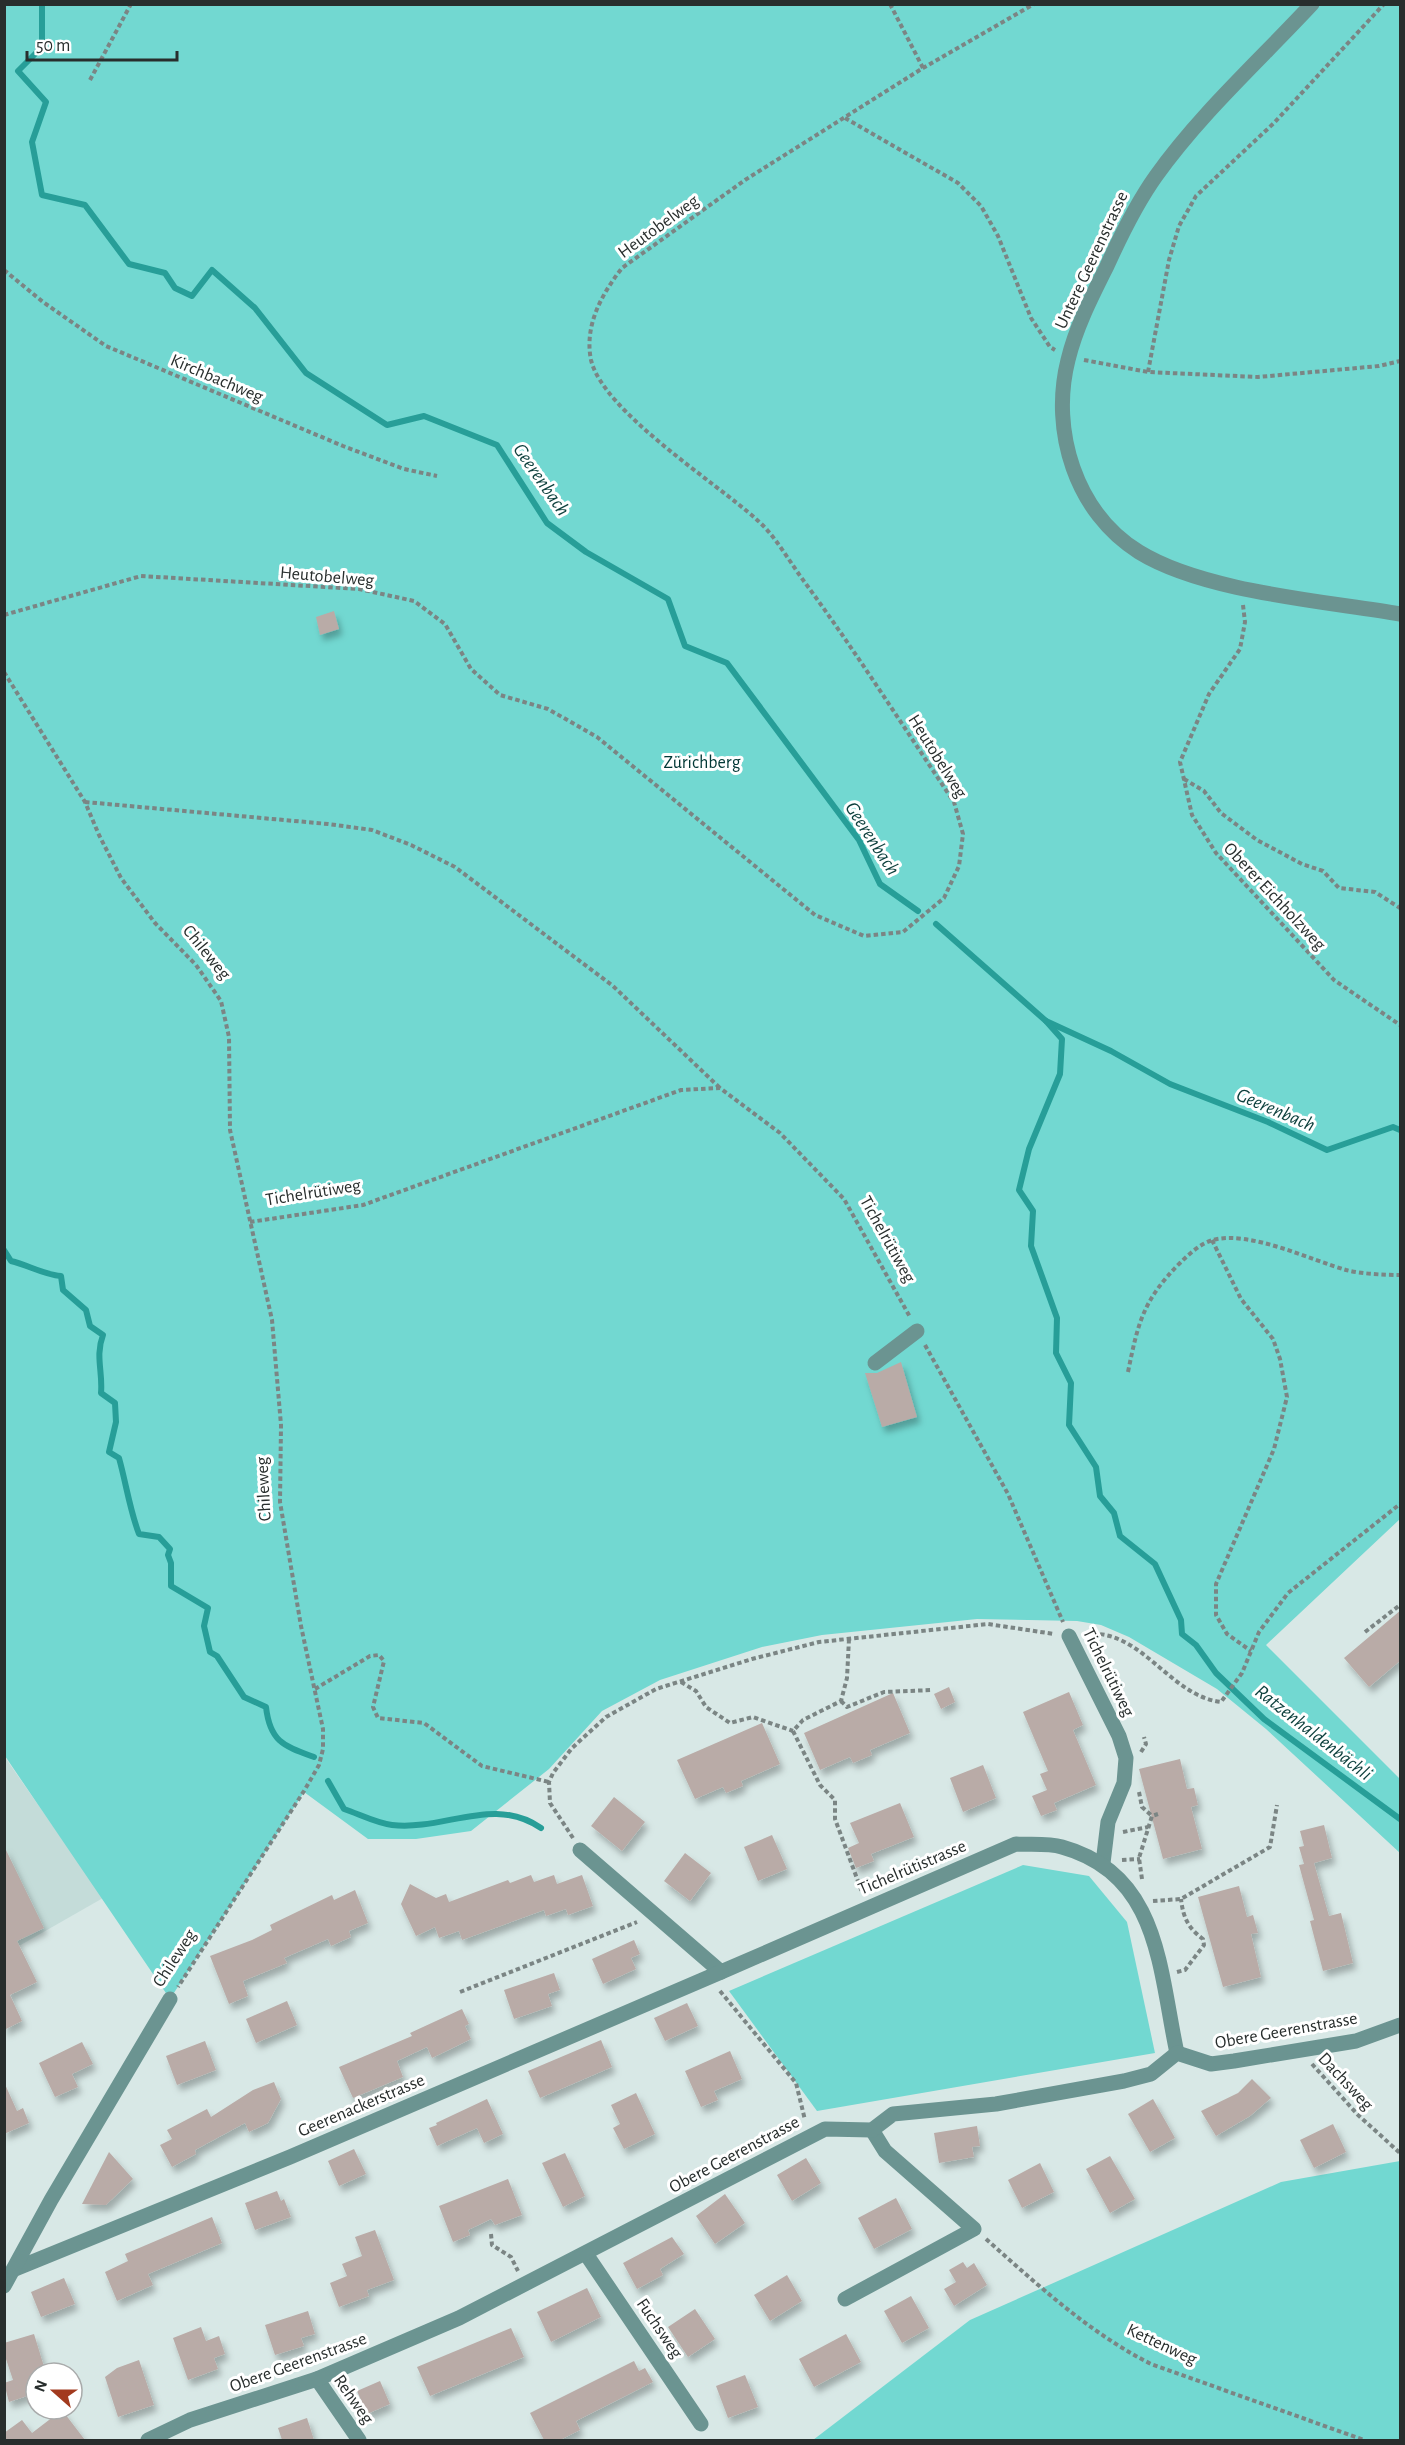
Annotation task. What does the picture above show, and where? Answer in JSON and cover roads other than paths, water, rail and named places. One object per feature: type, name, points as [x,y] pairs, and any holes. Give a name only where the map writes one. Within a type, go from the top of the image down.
[{"type":"street","name":"Untere Geerenstrasse","points":[[1312,4],[1198,125],[1157,174],[1128,220],[1083,316],[1068,357],[1062,402],[1067,448],[1082,490],[1102,522],[1130,546],[1155,560],[1196,576],[1240,587],[1401,614]]},
{"type":"street","points":[[875,1363],[917,1331]]},
{"type":"street","name":"Tichelrütiweg","points":[[1069,1636],[1119,1736],[1126,1758],[1124,1782],[1108,1822],[1103,1863]]},
{"type":"street","name":"Tichelrütistrasse","points":[[714,1975],[1016,1844],[1061,1846],[1103,1863],[1130,1888],[1143,1904],[1177,2053]]},
{"type":"street","points":[[580,1850],[655,1915],[714,1975]]},
{"type":"street","name":"Geerenackerstrasse","points":[[15,2269],[290,2157],[714,1975]]},
{"type":"street","name":"Chileweg","points":[[4,2286],[51,2200],[170,1999]]},
{"type":"street","name":"Obere Geerenstrasse","points":[[1177,2053],[1211,2064],[1356,2041],[1401,2025]]},
{"type":"street","points":[[845,2299],[974,2229],[885,2151],[872,2130],[893,2114],[996,2104],[1124,2081],[1151,2074],[1177,2053]]},
{"type":"street","name":"Obere Geerenstrasse","points":[[148,2440],[190,2420],[317,2379],[459,2318],[586,2254],[809,2135],[825,2129],[872,2130]]},
{"type":"street","name":"Fuchsweg","points":[[586,2254],[701,2424]]},
{"type":"street","name":"Rehweg","points":[[317,2379],[359,2440]]},
{"type":"waterway","name":"Geerenbach","points":[[42,4],[42,47],[18,71],[46,102],[32,142],[42,195],[85,205],[129,264],[165,273],[175,288],[192,296],[212,270],[255,308],[306,373],[387,425],[424,416],[497,445],[547,523],[586,552],[668,599],[685,646],[727,663],[859,840],[880,884],[918,911]]},
{"type":"waterway","name":"Geerenbach","points":[[936,924],[1046,1021],[1111,1051],[1170,1084],[1268,1122],[1327,1150],[1393,1127],[1400,1130]]},
{"type":"waterway","name":"Ratzenhaldenbächli","points":[[1046,1021],[1062,1039],[1060,1074],[1029,1149],[1019,1190],[1033,1211],[1031,1246],[1057,1318],[1056,1353],[1071,1383],[1069,1425],[1096,1467],[1100,1496],[1114,1513],[1120,1536],[1155,1564],[1181,1620],[1182,1634],[1196,1645],[1216,1673],[1264,1719],[1400,1819]]},
{"type":"waterway","points":[[4,1250],[11,1261],[48,1274],[61,1276],[63,1290],[86,1310],[90,1326],[103,1335],[99,1357],[101,1393],[115,1403],[116,1422],[109,1452],[119,1458],[139,1534],[159,1537],[170,1549],[168,1555],[171,1563],[171,1586],[208,1608],[204,1626],[210,1652],[217,1656],[244,1697],[266,1707],[271,1728],[280,1741],[314,1757]]},
{"type":"waterway","points":[[328,1781],[344,1809],[386,1824],[412,1825],[468,1816],[505,1814],[523,1819],[541,1828]]},
{"type":"park label","name":"Zürichberg","points":[[702,762]]}]
